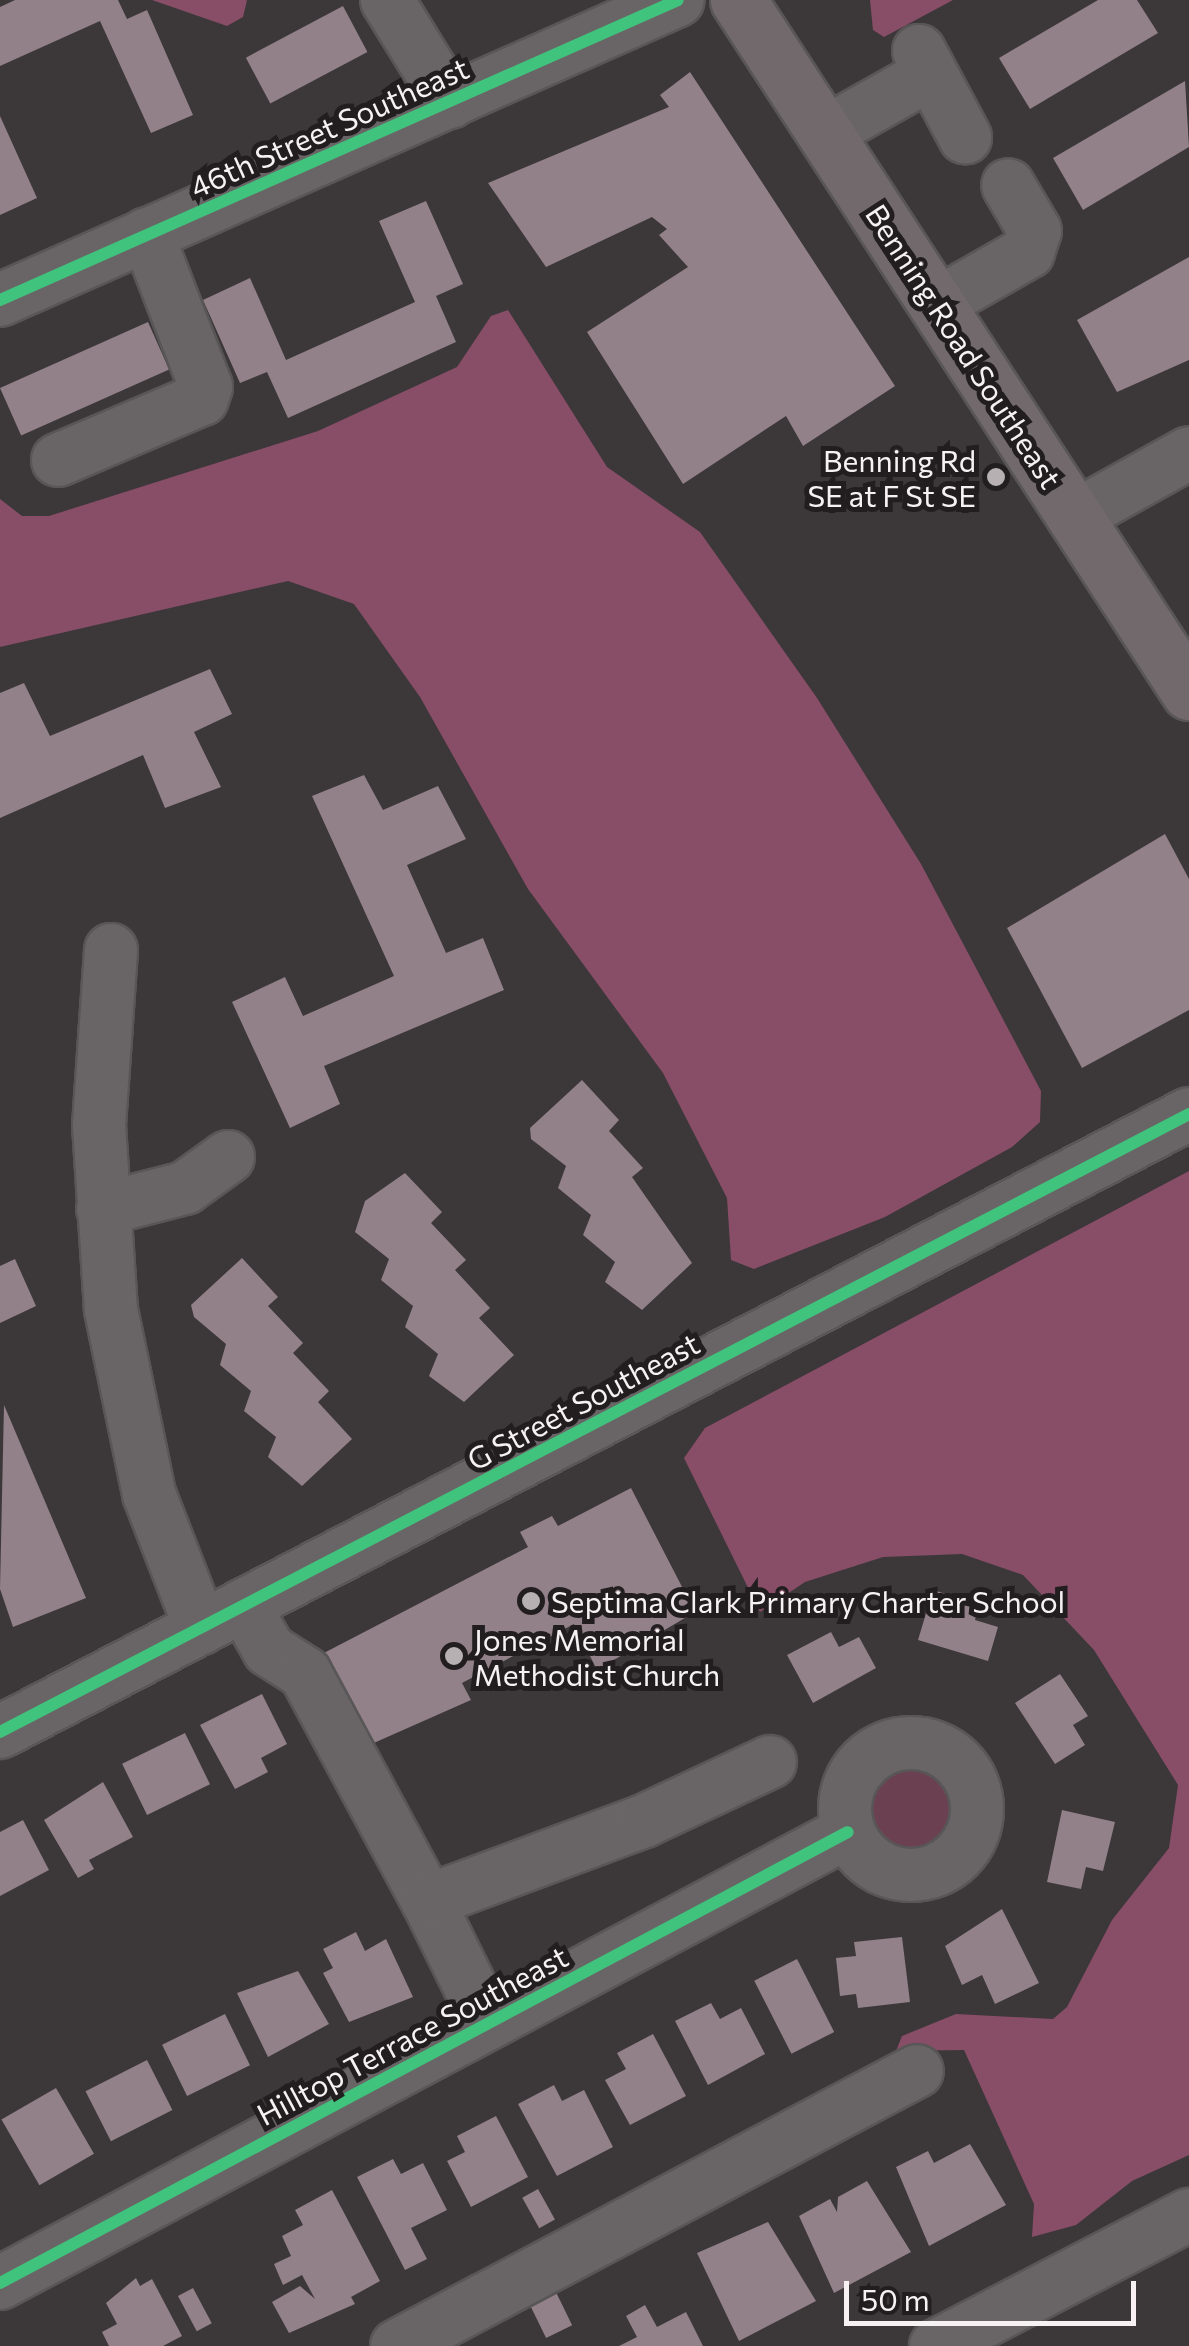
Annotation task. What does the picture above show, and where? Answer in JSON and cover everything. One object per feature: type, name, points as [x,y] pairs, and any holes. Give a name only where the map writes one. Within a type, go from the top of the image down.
[{"type":"main road","name":"Benning Road Southeast","points":[[751,4],[825,133],[1189,692]]},
{"type":"street","points":[[387,0],[450,102]]},
{"type":"street","name":"46th Street Southeast","points":[[0,300],[678,0]]},
{"type":"street","points":[[825,133],[922,64],[965,137]]},
{"type":"street","points":[[937,304],[1028,252],[1035,230],[1008,184]]},
{"type":"street","points":[[58,460],[202,399],[206,387],[147,234]]},
{"type":"street","points":[[1076,516],[1189,452]]},
{"type":"street","points":[[111,950],[98,1125],[103,1209],[133,1433],[222,1617],[305,1673],[428,1901],[488,2024]]},
{"type":"street","name":"G Street Southeast","points":[[0,1732],[1189,1114]]},
{"type":"street","points":[[103,1209],[184,1188],[228,1158]]},
{"type":"street","points":[[428,1901],[644,1821],[770,1762]]},
{"type":"street","name":"Hilltop Terrace Southeast","points":[[0,2283],[848,1832]]},
{"type":"street","points":[[397,2346],[917,2071]]},
{"type":"street","points":[[936,2346],[1189,2215]]},
{"type":"shaded area","points":[[152,0],[247,0],[243,17],[227,26]]},
{"type":"shaded area","points":[[870,0],[953,0],[884,37],[873,30]]},
{"type":"shaded area","points":[[508,310],[607,467],[700,532],[817,698],[921,864],[1041,1091],[1040,1122],[1012,1147],[885,1217],[754,1269],[731,1260],[727,1198],[663,1073],[528,889],[420,697],[354,604],[288,581],[0,647],[0,499],[22,516],[49,516],[318,431],[457,367],[491,316]]},
{"type":"shaded area","points":[[1189,1171],[1189,2155],[1132,2181],[1076,2225],[1032,2237],[1034,2204],[964,2050],[896,2051],[902,2036],[956,2014],[1053,2019],[1067,2007],[1112,1920],[1169,1848],[1178,1785],[1094,1650],[1023,1575],[962,1554],[883,1557],[805,1582],[760,1612],[684,1458],[705,1428]]},
{"type":"shaded area","points":[[904,1764],[922,1764],[938,1771],[951,1784],[958,1809],[951,1834],[938,1847],[922,1854],[904,1854],[888,1847],[875,1834],[868,1818],[868,1800],[875,1784],[888,1771]]},
{"type":"building","points":[[15,0],[118,0],[127,19],[147,10],[193,115],[151,133],[100,21],[0,66],[0,7]]},
{"type":"building","points":[[1098,0],[1137,0],[1158,33],[1030,109],[999,58]]},
{"type":"building","points":[[343,6],[367,52],[270,104],[246,58]]},
{"type":"building","points":[[690,72],[895,386],[803,446],[786,416],[683,484],[587,332],[688,267],[659,235],[667,229],[652,217],[546,267],[488,183],[669,107],[660,95]]},
{"type":"building","points":[[1185,81],[1189,147],[1083,210],[1053,158]]},
{"type":"building","points":[[0,116],[37,198],[0,215]]},
{"type":"building","points":[[426,201],[463,284],[436,296],[456,342],[288,418],[267,372],[240,383],[203,300],[250,278],[286,360],[415,302],[379,221]]},
{"type":"building","points":[[1189,257],[1189,360],[1117,392],[1077,320]]},
{"type":"building","points":[[148,322],[169,370],[21,435],[0,388]]},
{"type":"building","points":[[210,669],[232,714],[194,732],[221,787],[165,808],[143,755],[0,818],[0,693],[24,683],[50,736]]},
{"type":"building","points":[[364,775],[383,810],[438,786],[466,839],[407,865],[446,953],[483,938],[504,990],[324,1066],[340,1104],[290,1128],[232,1002],[285,977],[303,1016],[394,976],[312,796]]},
{"type":"building","points":[[1165,834],[1189,879],[1189,1010],[1082,1068],[1007,928]]},
{"type":"building","points":[[582,1080],[619,1120],[609,1131],[643,1168],[632,1177],[692,1263],[642,1310],[605,1282],[615,1262],[583,1235],[591,1215],[558,1188],[566,1166],[531,1139],[530,1128]]},
{"type":"building","points":[[405,1173],[442,1212],[431,1223],[466,1260],[455,1270],[490,1308],[479,1318],[514,1355],[464,1402],[429,1376],[438,1354],[405,1327],[413,1306],[381,1280],[389,1259],[355,1232],[365,1201]]},
{"type":"building","points":[[242,1258],[278,1297],[268,1306],[303,1343],[293,1353],[329,1391],[318,1402],[352,1439],[302,1486],[268,1457],[276,1437],[244,1411],[251,1391],[220,1365],[226,1344],[194,1317],[191,1305]]},
{"type":"building","points":[[15,1259],[36,1306],[0,1323],[0,1266]]},
{"type":"building","points":[[4,1405],[86,1598],[13,1627],[0,1589]]},
{"type":"building","points":[[631,1488],[695,1612],[597,1670],[574,1624],[462,1683],[471,1700],[367,1746],[320,1655],[528,1547],[520,1532],[552,1516],[558,1526]]},
{"type":"building","points":[[933,1590],[979,1604],[975,1620],[998,1627],[988,1661],[918,1640]]},
{"type":"building","points":[[831,1632],[839,1647],[859,1637],[876,1668],[813,1703],[787,1655]]},
{"type":"building","points":[[1060,1674],[1088,1716],[1073,1725],[1085,1745],[1055,1764],[1015,1703]]},
{"type":"building","points":[[262,1694],[287,1744],[261,1758],[268,1772],[235,1789],[200,1725]]},
{"type":"building","points":[[185,1733],[210,1784],[147,1815],[122,1764]]},
{"type":"building","points":[[103,1782],[133,1837],[89,1860],[94,1869],[78,1878],[44,1820]]},
{"type":"building","points":[[1062,1810],[1115,1822],[1103,1871],[1086,1867],[1081,1889],[1047,1882]]},
{"type":"building","points":[[23,1820],[49,1870],[0,1896],[0,1832]]},
{"type":"building","points":[[1002,1909],[1039,1983],[995,2004],[982,1975],[962,1985],[945,1946]]},
{"type":"building","points":[[356,1932],[365,1951],[386,1939],[413,1997],[349,2022],[323,1973],[333,1968],[323,1949]]},
{"type":"building","points":[[902,1937],[910,2002],[858,2008],[856,1994],[840,1996],[836,1958],[856,1956],[854,1942]]},
{"type":"building","points":[[797,1959],[834,2032],[791,2054],[754,1981]]},
{"type":"building","points":[[298,1971],[329,2024],[268,2057],[237,1993]]},
{"type":"building","points":[[711,2003],[720,2019],[741,2008],[765,2054],[708,2085],[675,2021]]},
{"type":"building","points":[[225,2014],[250,2065],[187,2096],[162,2045]]},
{"type":"building","points":[[653,2034],[686,2096],[630,2125],[605,2080],[626,2069],[617,2053]]},
{"type":"building","points":[[147,2060],[172,2110],[111,2141],[86,2091]]},
{"type":"building","points":[[554,2085],[562,2101],[584,2090],[613,2147],[557,2176],[518,2104]]},
{"type":"building","points":[[56,2088],[94,2154],[39,2185],[1,2120]]},
{"type":"building","points":[[496,2116],[528,2177],[471,2207],[447,2161],[465,2152],[457,2136]]},
{"type":"building","points":[[970,2144],[1006,2205],[929,2246],[896,2167],[928,2151],[934,2163]]},
{"type":"building","points":[[393,2159],[401,2174],[423,2163],[447,2210],[411,2228],[427,2259],[405,2270],[357,2177]]},
{"type":"building","points":[[867,2181],[911,2252],[834,2293],[799,2216],[830,2199],[837,2212],[838,2197]]},
{"type":"building","points":[[538,2189],[555,2220],[539,2228],[522,2198]]},
{"type":"building","points":[[332,2190],[380,2281],[351,2297],[355,2304],[289,2333],[272,2302],[300,2286],[315,2299],[302,2275],[283,2285],[274,2264],[291,2256],[282,2236],[303,2225],[295,2210]]},
{"type":"building","points":[[768,2222],[816,2301],[739,2341],[697,2253]]},
{"type":"building","points":[[136,2278],[140,2286],[152,2279],[182,2336],[163,2346],[109,2346],[102,2332],[117,2324],[106,2303]]},
{"type":"building","points":[[552,2284],[572,2325],[546,2338],[526,2297]]},
{"type":"building","points":[[193,2288],[212,2323],[197,2331],[178,2296]]},
{"type":"building","points":[[645,2305],[657,2327],[686,2312],[703,2346],[619,2346],[637,2337],[626,2316]]},
{"type":"cycle path","points":[[0,300],[678,0]]},
{"type":"cycle path","points":[[0,1732],[1189,1114]]},
{"type":"cycle path","points":[[0,2283],[848,1832]]},
{"type":"place","name":"Benning Rd SE at F St SE","points":[[996,477]]},
{"type":"place","name":"Septima Clark Primary Charter School","points":[[531,1601]]},
{"type":"place","name":"Jones Memorial Methodist Church","points":[[454,1656]]}]
